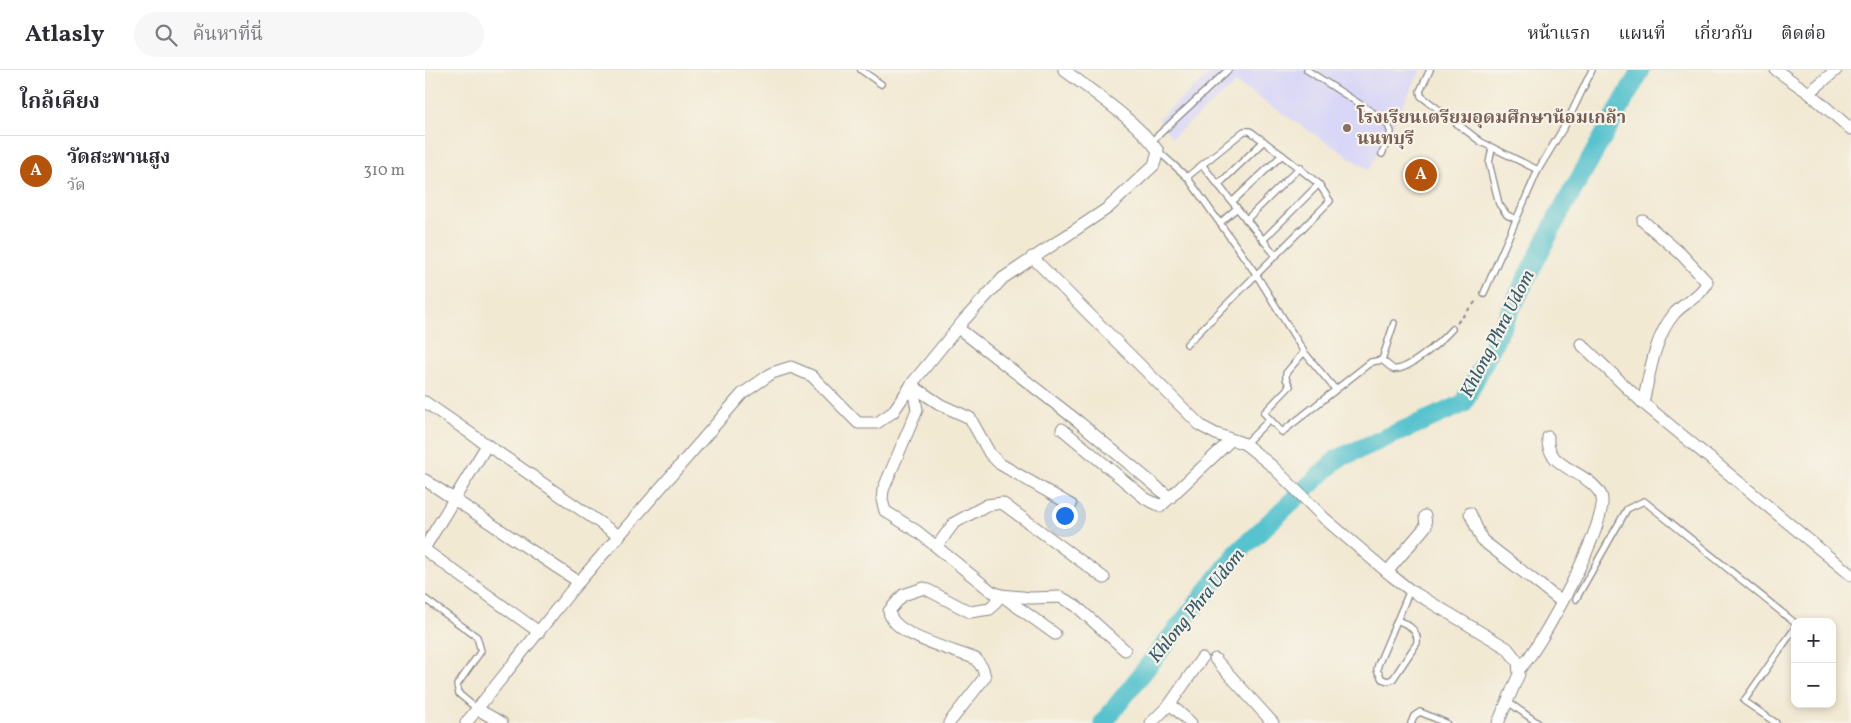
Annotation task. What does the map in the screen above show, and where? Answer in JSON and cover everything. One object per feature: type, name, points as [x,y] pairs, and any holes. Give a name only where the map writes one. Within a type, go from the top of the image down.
[{"type":"street","points":[[466,723],[579,582],[742,394],[772,373],[791,368],[812,376],[858,423],[877,422],[893,412],[909,388],[958,328],[1003,278],[1108,208],[1154,166],[1154,146],[1106,102],[1064,70]]},
{"type":"street","points":[[1776,70],[1809,94],[1851,129]]},
{"type":"street","points":[[1809,94],[1835,70]]},
{"type":"street","points":[[1643,221],[1681,254],[1707,282],[1703,289],[1674,314],[1660,335],[1643,403]]},
{"type":"street","points":[[1032,257],[1201,426],[1231,440],[1245,444],[1272,466],[1323,518],[1387,572],[1410,590],[1507,648],[1520,668]]},
{"type":"street","points":[[958,328],[1079,422],[1170,498]]},
{"type":"street","points":[[1581,344],[1643,403],[1851,575]]},
{"type":"street","points":[[909,388],[970,418],[991,454],[1000,464],[1071,505]]},
{"type":"street","points":[[909,388],[913,393],[917,410],[883,490],[883,507],[890,515],[937,546],[966,569],[978,582],[1001,595],[1055,634]]},
{"type":"street","points":[[425,402],[619,536]]},
{"type":"street","points":[[1062,429],[1146,499],[1161,506],[1231,440]]},
{"type":"street","points":[[1498,723],[1520,668],[1535,650],[1562,602],[1597,526],[1602,509],[1602,497],[1586,479],[1553,457],[1547,446],[1548,437]]},
{"type":"street","points":[[487,445],[425,549],[539,632]]},
{"type":"street","points":[[425,480],[579,582]]},
{"type":"street","points":[[937,546],[954,523],[987,505],[1002,503],[1105,578]]},
{"type":"street","points":[[1470,512],[1482,540],[1562,602]]},
{"type":"street","points":[[1387,572],[1426,526],[1425,516]]},
{"type":"street","points":[[949,723],[985,677],[980,663],[965,654],[904,631],[893,623],[889,611],[903,595],[924,588],[970,612],[989,610],[1001,595]]},
{"type":"street","points":[[1001,595],[1031,598],[1060,597],[1075,605],[1125,650]]},
{"type":"street","points":[[1151,723],[1170,704],[1202,658]]},
{"type":"street","points":[[1215,659],[1273,723]]},
{"type":"street","points":[[1170,704],[1191,723]]},
{"type":"street","points":[[477,709],[502,723]]},
{"type":"lane","points":[[861,70],[881,84]]},
{"type":"lane","points":[[1228,70],[1154,146],[1187,177],[1256,274],[1304,352],[1335,389]]},
{"type":"lane","points":[[1307,70],[1386,121],[1391,132],[1382,154]]},
{"type":"lane","points":[[1430,70],[1420,91],[1421,96],[1492,148],[1538,170]]},
{"type":"lane","points":[[1484,292],[1538,170],[1567,122],[1592,70]]},
{"type":"lane","points":[[1187,177],[1244,131],[1250,131],[1300,167],[1329,196],[1329,204],[1187,344]]},
{"type":"lane","points":[[1219,185],[1264,141]]},
{"type":"lane","points":[[1492,148],[1489,163],[1499,204],[1507,215],[1516,220]]},
{"type":"lane","points":[[1232,202],[1282,154]]},
{"type":"lane","points":[[1203,166],[1275,256]]},
{"type":"lane","points":[[1246,220],[1300,167]]},
{"type":"lane","points":[[1263,240],[1319,184]]},
{"type":"lane","points":[[1220,223],[1237,208]]},
{"type":"lane","points":[[1382,360],[1394,323]]},
{"type":"lane","points":[[1304,352],[1286,373],[1285,378],[1290,386],[1264,413],[1279,431],[1284,431],[1371,362],[1382,360],[1393,369],[1403,368],[1440,343],[1452,329]]},
{"type":"lane","points":[[1245,444],[1269,420]]},
{"type":"lane","points":[[1576,599],[1627,509],[1644,501],[1791,620]]},
{"type":"lane","points":[[1397,620],[1414,631],[1417,643],[1393,679],[1388,681],[1382,680],[1377,670],[1397,620],[1410,590]]},
{"type":"lane","points":[[425,599],[477,638],[481,651],[457,685],[459,694],[477,709]]},
{"type":"lane","points":[[1776,723],[1744,701],[1791,634]]},
{"type":"lane","points":[[1508,702],[1538,723]]},
{"type":"lane","points":[[1411,723],[1414,716],[1420,712],[1446,723]]},
{"type":"path","points":[[1452,329],[1484,292]]},
{"type":"shaded area","name":"โรงเรียนเตรียมอุดมศึกษาน้อมเกล้า นนทบุรี","points":[[1215,70],[1421,70],[1369,170],[1236,83],[1172,138],[1158,119]]},
{"type":"waterway","name":"Khlong Phra Udom","points":[[1103,723],[1238,552],[1337,459],[1463,404],[1557,218],[1641,70]]},
{"type":"place","name":"โรงเรียนเตรียมอุดมศึกษาน้อมเกล้า นนทบุรี","points":[[1347,128]]},
{"type":"place","name":"วัดสะพานสูง","points":[[1421,175]]}]
